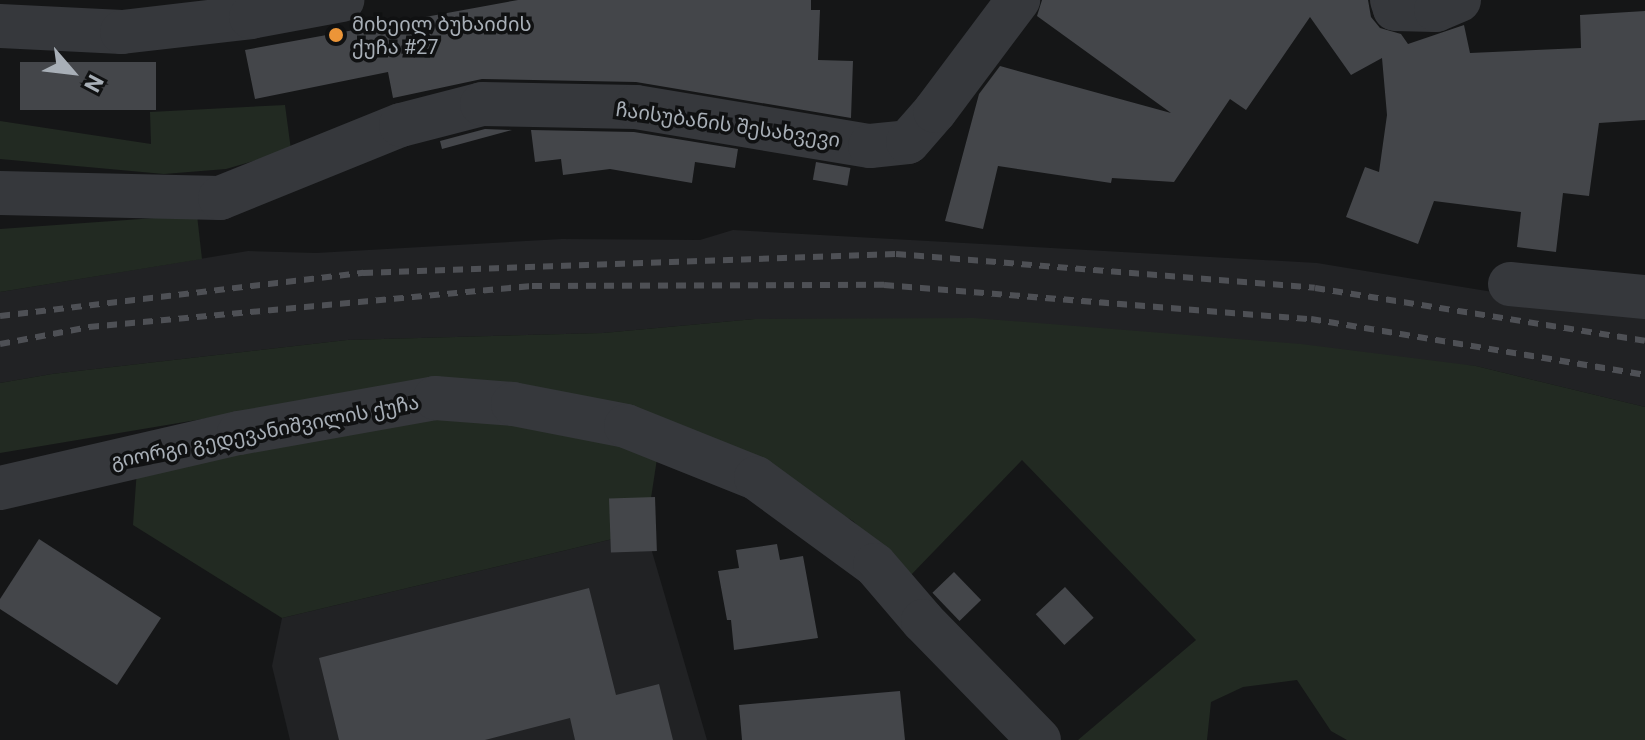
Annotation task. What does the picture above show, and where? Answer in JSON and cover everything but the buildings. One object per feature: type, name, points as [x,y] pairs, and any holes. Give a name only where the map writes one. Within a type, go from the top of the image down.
[{"type":"street","points":[[0,26],[122,32],[251,17],[342,0]]},
{"type":"street","name":"ჩაისუბანის შესახვევი","points":[[0,193],[220,198],[401,125],[482,104],[636,107],[870,146],[908,142],[1018,0]]},
{"type":"street","points":[[1392,0],[1395,9],[1436,10],[1459,0]]},
{"type":"street","points":[[1510,284],[1645,297]]},
{"type":"street","name":"გიორგი გედევანიშვილის ქუჩა","points":[[0,488],[239,433],[435,398],[513,404],[626,426],[756,478],[875,565],[923,621],[1039,740]]},
{"type":"shaded area","points":[[285,105],[291,150],[226,169],[164,174],[0,159],[0,121],[151,144],[150,112]]},
{"type":"shaded area","points":[[197,215],[202,259],[0,292],[0,229]]},
{"type":"shaded area","points":[[733,230],[1317,263],[1645,317],[1645,407],[1476,366],[755,319],[603,333],[347,340],[52,374],[0,383],[0,292],[248,251],[316,253],[562,239],[700,240]]},
{"type":"shaded area","points":[[974,318],[1301,344],[1476,366],[1645,407],[1645,740],[1347,740],[1331,731],[1297,680],[1243,687],[1211,702],[1207,740],[1078,740],[1196,640],[1022,460],[909,577],[853,521],[725,450],[400,386],[0,453],[0,383],[52,374],[347,340],[603,333],[755,319]]},
{"type":"shaded area","points":[[457,410],[658,452],[646,531],[282,618],[133,525],[137,469]]},
{"type":"shaded area","points":[[646,531],[707,740],[290,740],[272,666],[282,618]]},
{"type":"railway","points":[[0,316],[363,273],[896,254],[1315,288],[1645,341]]},
{"type":"railway","points":[[0,344],[89,327],[532,286],[884,285],[1311,319],[1645,375]]},
{"type":"place","name":"მიხეილ ბუხაიძის ქუჩა #27","points":[[336,35]]}]
